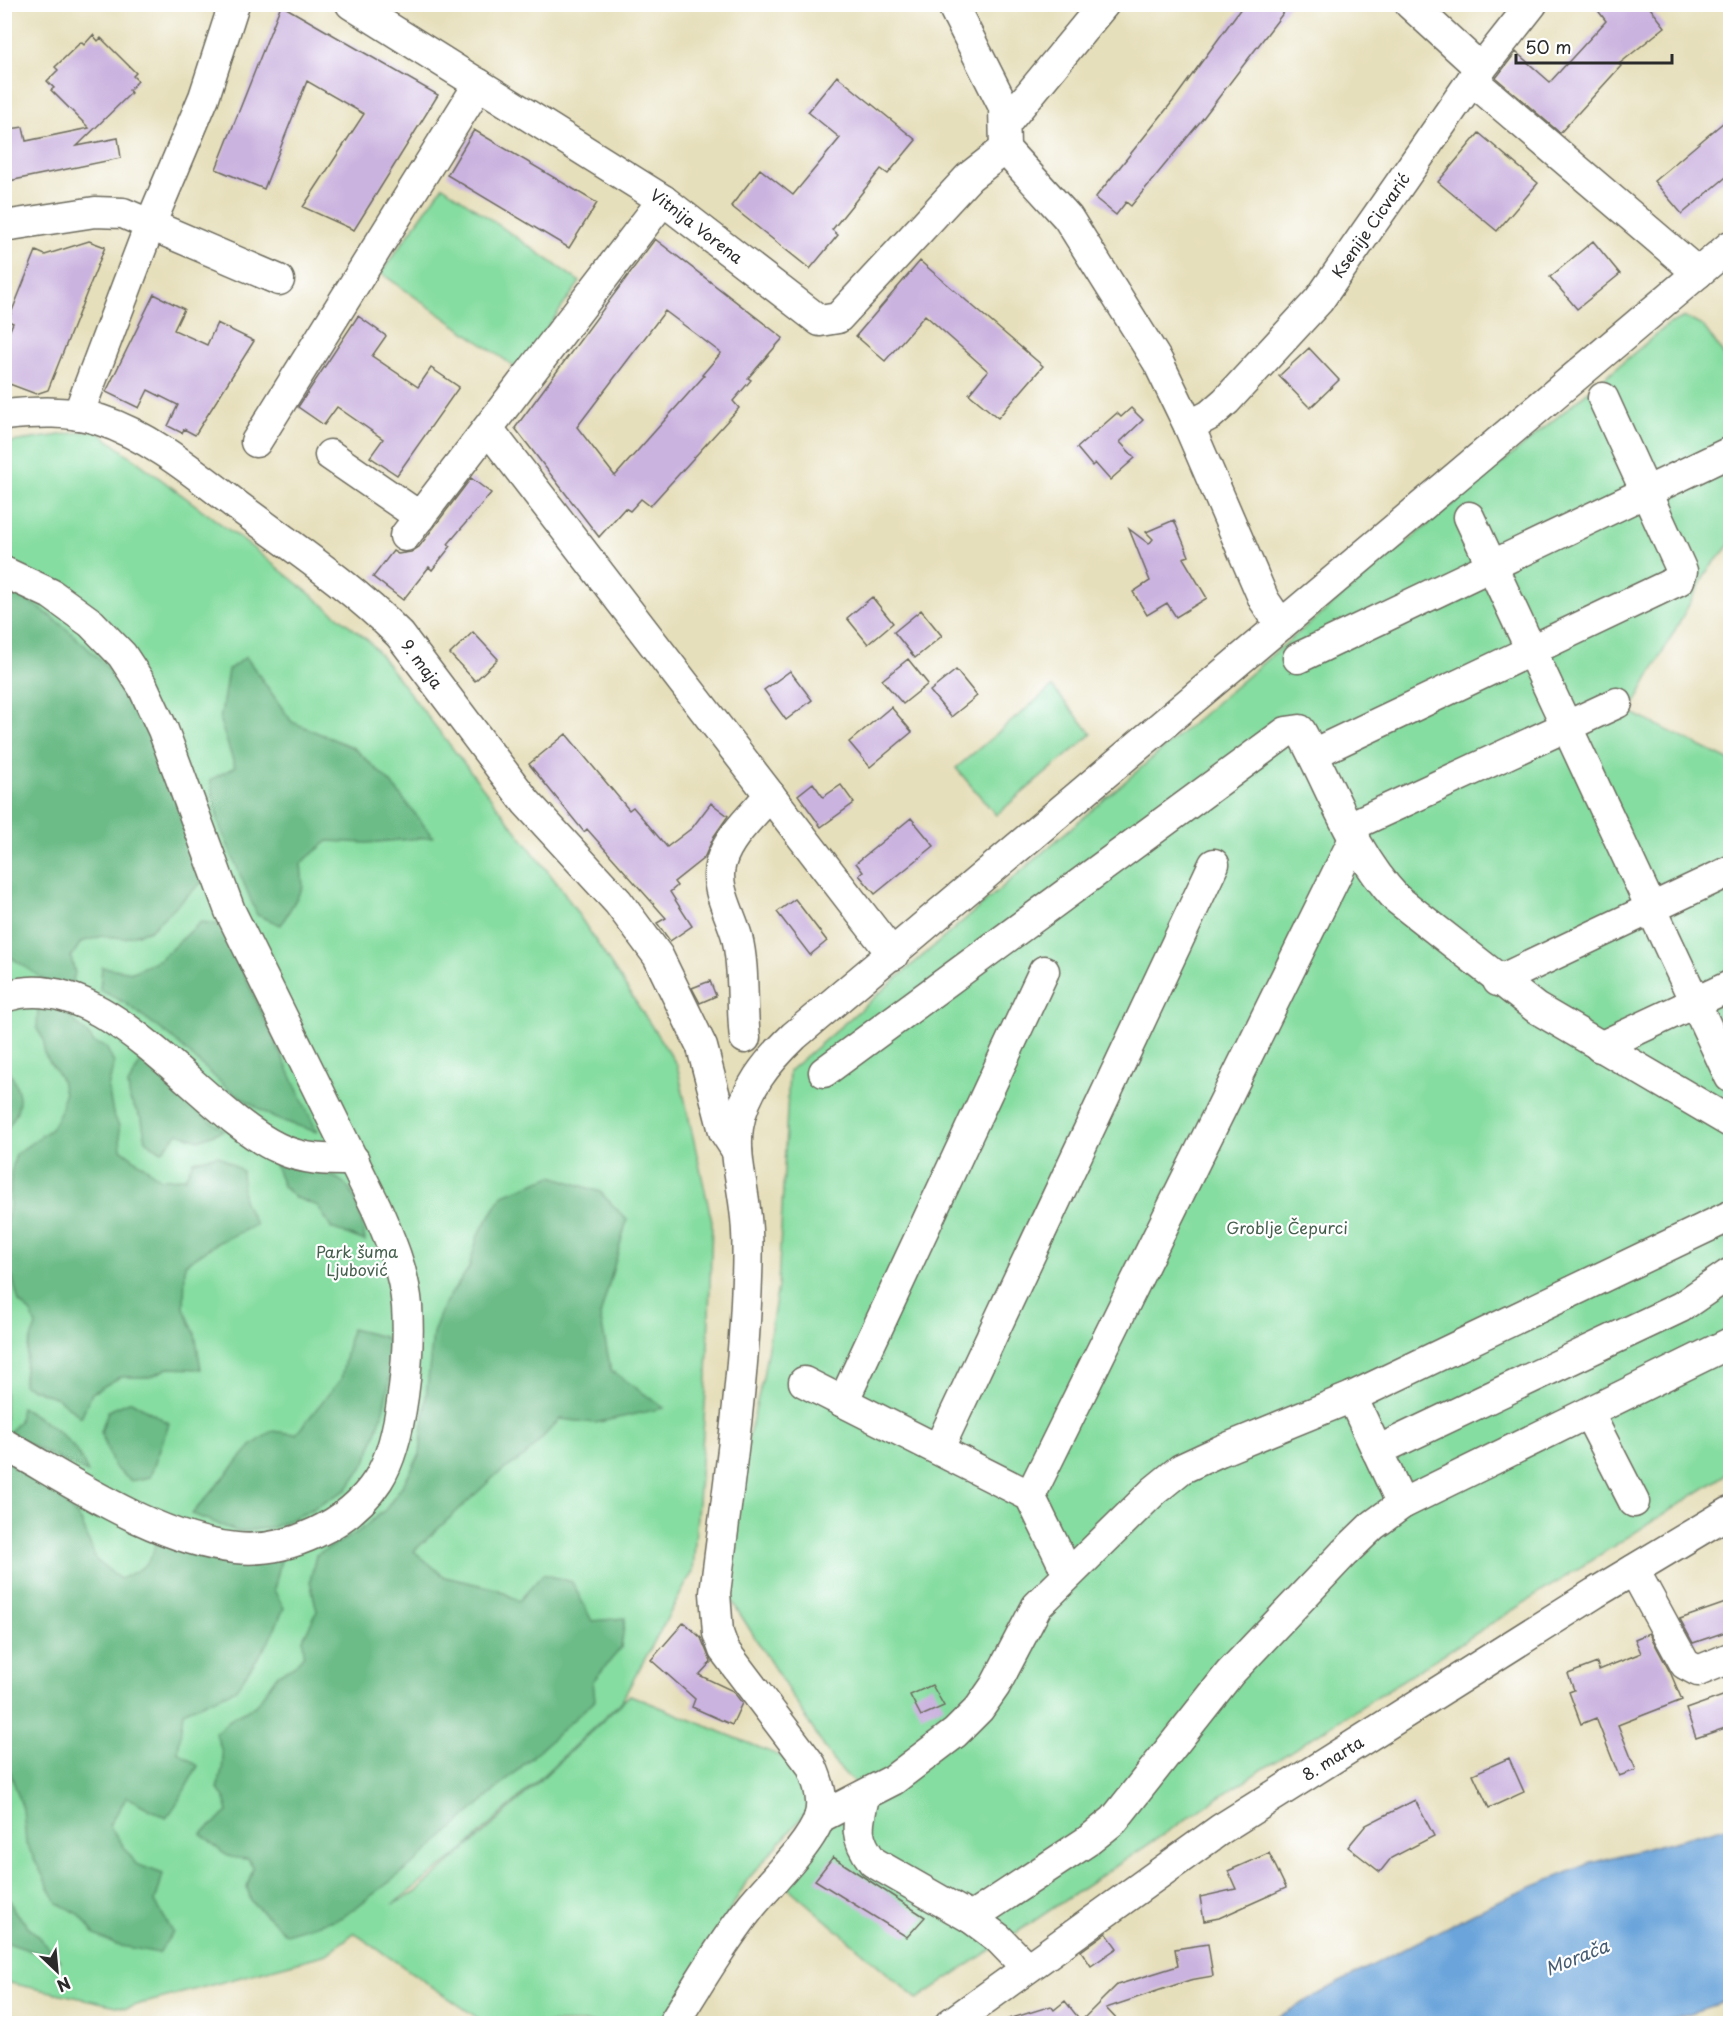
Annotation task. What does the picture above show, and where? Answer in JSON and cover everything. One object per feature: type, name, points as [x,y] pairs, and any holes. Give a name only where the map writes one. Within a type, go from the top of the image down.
[{"type":"street","points":[[78,415],[150,225],[204,97],[234,4]]},
{"type":"street","name":"Vitnija Vorena","points":[[351,4],[663,200],[812,317],[827,322],[838,318],[1005,136],[1104,4]]},
{"type":"street","points":[[952,4],[1004,107],[1005,136],[1068,218],[1158,362],[1190,426],[1264,600],[1281,625]]},
{"type":"street","points":[[1410,4],[1476,75],[1698,273]]},
{"type":"street","name":"Ksenije Cicvarić","points":[[1190,426],[1210,415],[1226,401],[1319,300],[1476,75],[1532,4]]},
{"type":"street","points":[[256,442],[479,84]]},
{"type":"street","points":[[330,456],[413,526],[489,430],[663,200]]},
{"type":"street","points":[[4,226],[111,211],[150,225],[279,280]]},
{"type":"street","points":[[673,2024],[751,1907],[810,1835],[819,1818],[819,1789],[811,1765],[724,1650],[715,1614],[715,1593],[742,1363],[747,1276],[746,1210],[737,1151],[738,1129],[743,1107],[763,1070],[794,1036],[893,955],[1731,246]]},
{"type":"street","points":[[1313,754],[1679,580],[1682,571],[1604,398]]},
{"type":"street","name":"9. maja","points":[[4,415],[29,413],[78,415],[107,422],[145,440],[358,594],[400,635],[526,802],[638,927],[658,956],[684,1006],[710,1072],[724,1131],[737,1151]]},
{"type":"street","points":[[489,430],[893,955]]},
{"type":"street","points":[[1298,658],[1731,452]]},
{"type":"street","points":[[1469,517],[1731,1077]]},
{"type":"street","points":[[4,572],[51,594],[91,623],[122,655],[143,687],[163,730],[230,911],[290,1037],[354,1161],[396,1253],[407,1306],[406,1360],[400,1414],[389,1455],[378,1480],[359,1502],[337,1520],[311,1534],[266,1547],[236,1548],[187,1538],[111,1504],[4,1444]]},
{"type":"street","points":[[1030,1496],[1352,832],[1617,703]]},
{"type":"street","points":[[824,1072],[1286,732],[1300,730],[1352,832],[1382,883],[1397,899],[1461,947],[1498,981],[1536,1008],[1731,1122]]},
{"type":"street","points":[[745,1038],[741,1004],[742,969],[737,938],[720,889],[720,862],[737,832],[770,795]]},
{"type":"street","points":[[939,1448],[1214,864]]},
{"type":"street","points":[[1498,981],[1731,871]]},
{"type":"street","points":[[843,1402],[1044,971]]},
{"type":"street","points":[[1600,1047],[1731,986]]},
{"type":"street","points":[[4,998],[29,990],[84,1005],[117,1023],[158,1052],[254,1135],[279,1149],[314,1160],[354,1161]]},
{"type":"street","points":[[710,1072],[731,1075],[763,1070]]},
{"type":"street","points":[[819,1818],[864,1797],[923,1758],[979,1709],[995,1686],[1037,1606],[1154,1491],[1181,1470],[1220,1451],[1352,1396],[1731,1216]]},
{"type":"street","points":[[1377,1451],[1680,1307],[1729,1274]]},
{"type":"street","points":[[971,1918],[1089,1840],[1114,1820],[1230,1673],[1372,1526],[1402,1504],[1731,1343]]},
{"type":"street","points":[[804,1382],[939,1448],[1030,1496],[1068,1574]]},
{"type":"street","points":[[1352,1396],[1402,1504]]},
{"type":"street","points":[[1589,1413],[1634,1502]]},
{"type":"street","name":"8. marta","points":[[950,2024],[1221,1829],[1634,1570],[1731,1512]]},
{"type":"street","points":[[1634,1570],[1685,1664],[1698,1671],[1731,1658]]},
{"type":"street","points":[[864,1797],[858,1826],[859,1836],[863,1848],[873,1862],[971,1918],[998,1938],[1027,1968]]},
{"type":"green space","points":[[443,186],[580,282],[518,369],[381,273]]},
{"type":"green space","name":"Groblje Čepurci","points":[[1685,317],[1704,327],[1730,364],[1730,544],[1708,570],[1630,712],[1730,761],[1730,1472],[1230,1790],[917,1999],[785,1885],[857,1786],[833,1761],[723,1587],[739,1477],[763,1377],[778,1286],[789,1071],[1273,654],[1669,324]]},
{"type":"green space","name":"Park šuma Ljubović","points":[[95,430],[249,545],[370,642],[563,891],[677,1065],[712,1222],[707,1378],[693,1571],[621,1702],[460,1853],[393,1904],[415,1893],[482,1835],[630,1695],[785,1758],[803,1781],[812,1806],[748,1879],[665,2023],[485,2023],[354,1933],[327,1954],[126,2008],[5,1982],[5,443]]},
{"type":"green space","points":[[5,591],[31,603],[62,626],[104,663],[134,699],[157,745],[202,882],[150,930],[125,938],[102,936],[81,942],[71,957],[75,973],[71,987],[56,988],[5,953],[4,842],[8,840],[4,813]]},
{"type":"green space","points":[[246,657],[292,722],[354,748],[391,783],[433,837],[367,843],[328,841],[301,863],[303,887],[281,925],[257,915],[219,824],[210,780],[235,767],[220,721],[228,670]]},
{"type":"green space","points":[[1052,687],[1092,734],[996,815],[956,768]]},
{"type":"green space","points":[[201,922],[225,925],[227,938],[317,1132],[274,1118],[228,1089],[171,1037],[125,1003],[100,990],[102,967],[133,972],[160,959]]},
{"type":"green space","points":[[38,1006],[63,1007],[94,1043],[106,1047],[114,1063],[108,1088],[113,1113],[119,1126],[121,1149],[161,1179],[185,1178],[193,1161],[218,1155],[242,1171],[243,1200],[256,1225],[217,1243],[185,1264],[184,1308],[195,1334],[201,1369],[168,1368],[150,1377],[120,1377],[92,1393],[81,1417],[57,1398],[23,1385],[28,1347],[36,1326],[31,1313],[19,1302],[12,1276],[5,1271],[5,1229],[10,1207],[11,1173],[16,1154],[51,1129],[60,1113],[64,1094],[61,1079],[44,1053],[44,1040],[37,1029]]},
{"type":"green space","points":[[142,1060],[178,1088],[202,1115],[224,1130],[199,1140],[178,1133],[162,1151],[146,1141],[142,1120],[130,1100],[128,1085]]},
{"type":"green space","points":[[5,1063],[17,1089],[19,1105],[5,1131]]},
{"type":"green space","points":[[275,1165],[315,1171],[340,1180],[356,1201],[365,1241],[331,1228],[318,1206],[294,1197],[283,1186]]},
{"type":"green space","points":[[552,1176],[600,1192],[627,1220],[600,1316],[611,1370],[664,1408],[595,1423],[560,1419],[525,1456],[496,1475],[414,1551],[445,1577],[497,1589],[519,1601],[543,1574],[572,1582],[592,1621],[625,1618],[621,1648],[593,1681],[595,1700],[416,1862],[343,1917],[286,1934],[251,1901],[247,1887],[253,1868],[248,1859],[225,1855],[201,1834],[228,1812],[225,1799],[217,1788],[223,1760],[215,1733],[236,1715],[255,1706],[278,1674],[294,1666],[304,1654],[303,1639],[317,1611],[310,1581],[316,1555],[358,1532],[386,1509],[420,1454],[433,1333],[443,1306],[469,1268],[478,1235],[503,1195]]},
{"type":"green space","points":[[351,1329],[384,1337],[396,1351],[382,1415],[366,1462],[346,1490],[305,1513],[273,1527],[239,1532],[192,1514],[251,1446],[272,1431],[296,1434],[341,1379]]},
{"type":"green space","points":[[131,1401],[169,1423],[150,1477],[131,1481],[114,1467],[101,1432],[108,1411]]},
{"type":"green space","points":[[21,1407],[61,1434],[77,1451],[88,1473],[8,1434],[19,1421]]},
{"type":"green space","points":[[5,1461],[54,1490],[81,1521],[96,1560],[120,1579],[146,1564],[157,1538],[282,1556],[274,1590],[284,1608],[268,1643],[236,1689],[183,1712],[178,1752],[198,1766],[175,1806],[166,1818],[127,1797],[109,1825],[136,1864],[163,1874],[155,1902],[173,1932],[159,1953],[116,1945],[95,1935],[79,1914],[57,1903],[26,1843],[23,1809],[10,1772],[5,1767]]},
{"type":"green space","points":[[5,1887],[14,1911],[61,1961],[5,1942]]},
{"type":"water","name":"Morača","points":[[1730,1826],[1730,2000],[1656,2024],[1267,2023],[1342,1981],[1493,1903],[1591,1863]]},
{"type":"building","points":[[1244,4],[1290,4],[1200,122],[1131,206],[1126,202],[1116,215],[1095,198],[1173,101]]},
{"type":"building","points":[[1593,4],[1647,4],[1665,27],[1619,64],[1621,66],[1560,133],[1496,78],[1516,52],[1550,82],[1606,21]]},
{"type":"building","points":[[281,5],[438,95],[354,230],[303,207],[364,114],[307,81],[264,189],[216,169]]},
{"type":"building","points":[[93,35],[98,41],[101,38],[136,73],[133,76],[138,81],[129,90],[131,93],[77,146],[118,138],[121,158],[4,182],[4,130],[23,127],[26,141],[89,128],[51,90],[54,88],[47,81],[58,70],[55,67],[81,42],[84,45]]},
{"type":"building","points":[[837,76],[916,140],[888,174],[881,169],[832,230],[838,235],[810,269],[731,206],[760,169],[793,195],[840,138],[808,112]]},
{"type":"building","points":[[1731,116],[1731,173],[1682,214],[1654,181]]},
{"type":"building","points":[[474,130],[597,203],[569,248],[447,175]]},
{"type":"building","points":[[1479,133],[1538,183],[1497,231],[1438,182]]},
{"type":"building","points":[[655,239],[783,338],[748,378],[751,380],[733,401],[739,408],[650,506],[641,499],[630,511],[625,508],[599,537],[515,428]],"holes":[[[665,311],[721,353],[702,375],[704,376],[615,476],[577,427]]]},
{"type":"building","points":[[89,241],[105,247],[48,390],[36,394],[4,382],[4,344],[13,323],[8,321],[36,251],[45,255]]},
{"type":"building","points":[[1593,241],[1620,274],[1577,309],[1550,277]]},
{"type":"building","points":[[920,261],[1043,366],[998,418],[969,394],[988,371],[925,315],[885,361],[856,336]]},
{"type":"building","points":[[154,294],[184,309],[174,330],[207,345],[217,323],[254,341],[195,435],[184,429],[182,433],[168,426],[178,405],[148,390],[139,408],[106,392]]},
{"type":"building","points":[[358,316],[386,336],[372,356],[418,387],[431,368],[459,387],[397,475],[370,457],[383,439],[337,407],[324,425],[298,407]]},
{"type":"building","points":[[1309,348],[1339,380],[1310,408],[1279,376]]},
{"type":"building","points":[[1131,408],[1143,420],[1120,442],[1135,458],[1110,480],[1095,463],[1092,466],[1077,448],[1117,413],[1121,417]]},
{"type":"building","points":[[471,478],[491,493],[448,544],[451,546],[432,570],[429,567],[403,600],[373,577],[393,551],[398,554],[411,552],[419,547]]},
{"type":"building","points":[[1174,520],[1189,556],[1183,558],[1207,598],[1176,617],[1167,603],[1147,615],[1133,592],[1150,581],[1129,529],[1149,544],[1153,539],[1146,532]]},
{"type":"building","points":[[872,597],[893,623],[868,644],[847,618]]},
{"type":"building","points":[[921,610],[942,636],[915,658],[894,632]]},
{"type":"building","points":[[473,632],[498,659],[475,681],[450,654]]},
{"type":"building","points":[[908,659],[928,684],[903,704],[882,680]]},
{"type":"building","points":[[956,670],[977,696],[951,717],[930,691]]},
{"type":"building","points":[[790,671],[812,700],[786,720],[764,690]]},
{"type":"building","points":[[891,707],[912,732],[870,767],[849,742]]},
{"type":"building","points":[[566,734],[629,810],[633,807],[667,847],[692,828],[711,803],[728,816],[714,836],[704,858],[674,882],[677,886],[670,892],[692,926],[670,941],[657,923],[666,918],[587,829],[584,832],[529,764]]},
{"type":"building","points":[[813,783],[823,797],[841,785],[854,803],[821,827],[798,795]]},
{"type":"building","points":[[911,818],[934,846],[875,894],[859,875],[863,872],[856,863]]},
{"type":"building","points":[[795,899],[827,941],[810,955],[777,912]]},
{"type":"building","points":[[710,981],[716,996],[700,1003],[692,988]]},
{"type":"building","points":[[1731,1601],[1731,1630],[1693,1643],[1680,1619]]},
{"type":"building","points":[[684,1622],[701,1638],[711,1662],[699,1675],[733,1691],[742,1703],[732,1725],[692,1707],[695,1699],[651,1660]]},
{"type":"building","points":[[1649,1633],[1682,1700],[1618,1725],[1636,1770],[1619,1776],[1596,1718],[1581,1724],[1569,1692],[1574,1690],[1568,1674],[1597,1663],[1599,1670],[1641,1653],[1635,1639]]},
{"type":"building","points":[[932,1685],[944,1706],[921,1716],[910,1695]]},
{"type":"building","points":[[1731,1693],[1731,1726],[1696,1738],[1686,1709]]},
{"type":"building","points":[[1509,1758],[1524,1792],[1489,1808],[1473,1774]]},
{"type":"building","points":[[1415,1800],[1434,1836],[1391,1858],[1380,1872],[1348,1847],[1366,1825]]},
{"type":"building","points":[[1269,1853],[1286,1888],[1219,1918],[1204,1921],[1200,1897],[1236,1889],[1228,1871]]},
{"type":"building","points":[[833,1857],[925,1917],[907,1937],[815,1880]]},
{"type":"building","points":[[1106,1933],[1117,1948],[1091,1966],[1081,1951]]},
{"type":"building","points":[[1208,1944],[1213,1976],[1190,1980],[1106,2008],[1121,2024],[1007,2024],[1006,2020],[1051,2006],[1054,2010],[1065,2001],[1081,2021],[1117,1985],[1178,1966],[1175,1949]]}]
